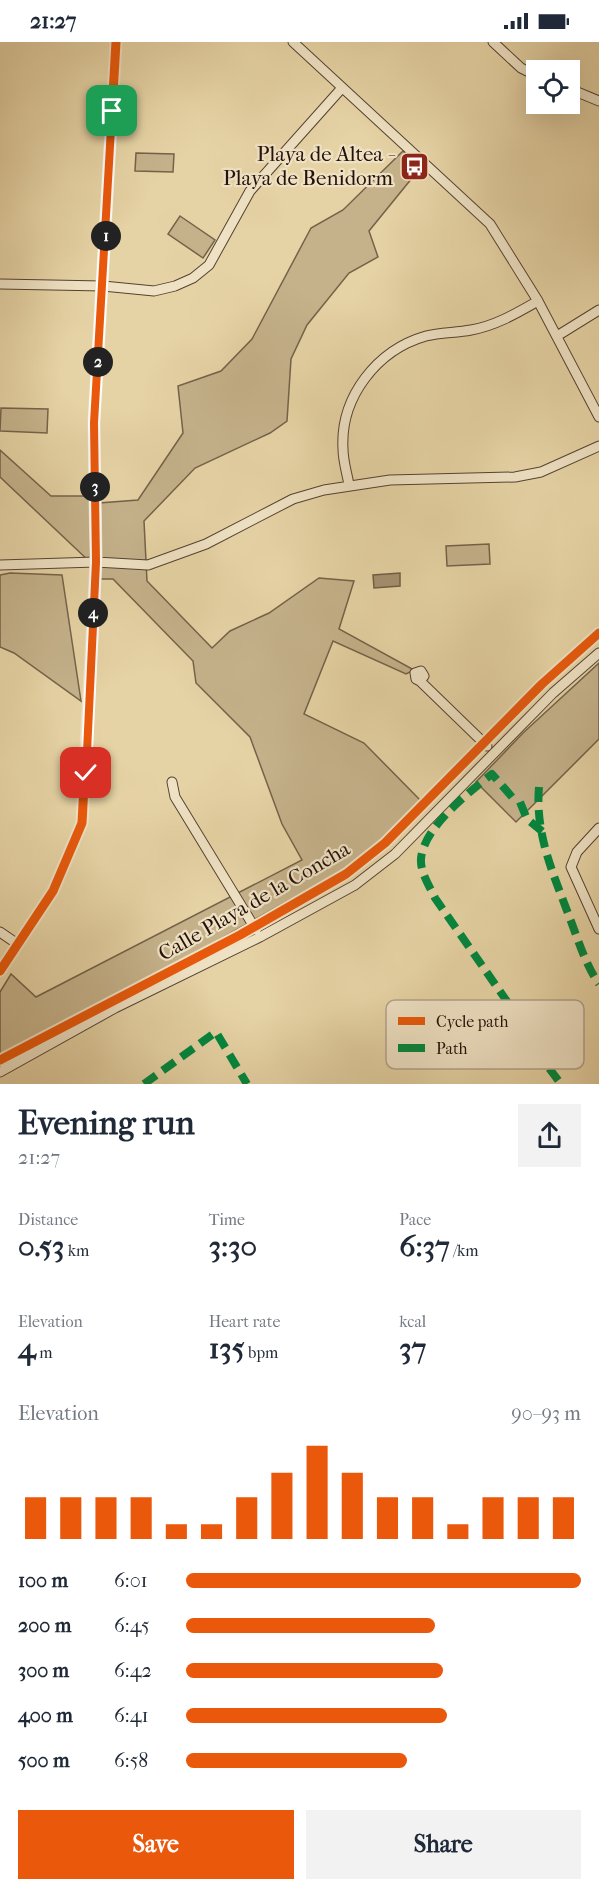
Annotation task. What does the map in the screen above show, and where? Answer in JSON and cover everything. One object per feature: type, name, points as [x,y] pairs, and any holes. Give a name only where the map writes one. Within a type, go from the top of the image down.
[{"type":"street","points":[[0,971],[16,943],[53,891],[82,823],[96,562],[94,423],[116,42]]},
{"type":"street","points":[[293,42],[341,89],[490,224],[538,301],[599,417]]},
{"type":"street","points":[[494,42],[526,70]]},
{"type":"street","points":[[0,284],[103,286],[154,291],[184,282],[209,265],[250,191],[341,89]]},
{"type":"street","points":[[580,93],[599,101]]},
{"type":"street","points":[[349,485],[343,449],[344,425],[350,406],[369,373],[392,350],[428,335],[475,330],[507,318],[538,301]]},
{"type":"street","points":[[556,336],[599,310]]},
{"type":"street","points":[[0,565],[96,562],[148,565],[206,544],[293,499],[349,485],[406,479],[515,477],[542,472],[599,446]]},
{"type":"street","name":"Calle Playa de la Concha","points":[[0,1060],[254,927],[346,874],[385,843],[542,684],[599,633]]},
{"type":"street","name":"Calle Playa de la Concha","points":[[0,1072],[115,1008],[260,937],[355,885],[395,854],[553,693],[599,653]]},
{"type":"street","points":[[420,681],[495,753]]},
{"type":"street","points":[[172,782],[175,797],[260,937]]},
{"type":"street","points":[[599,828],[572,861],[572,873],[599,929]]},
{"type":"street","points":[[0,932],[16,943]]},
{"type":"shaded area","points":[[403,151],[421,167],[369,231],[378,257],[349,273],[307,325],[291,359],[287,421],[270,433],[195,468],[144,521],[147,581],[212,648],[230,631],[269,613],[319,578],[354,581],[339,629],[414,670],[406,674],[333,641],[304,714],[364,743],[421,801],[378,845],[343,870],[163,971],[0,1054],[0,992],[11,974],[36,997],[302,860],[282,824],[250,737],[196,683],[193,661],[113,579],[100,579],[99,503],[138,500],[183,433],[178,386],[221,371],[252,339],[311,228],[343,210]]},
{"type":"shaded area","points":[[136,153],[174,154],[173,172],[135,171]]},
{"type":"shaded area","points":[[180,216],[215,240],[203,258],[168,234]]},
{"type":"shaded area","points":[[1,408],[48,409],[47,433],[0,431]]},
{"type":"shaded area","points":[[0,450],[51,496],[90,496],[90,562],[0,477]]},
{"type":"shaded area","points":[[489,544],[490,564],[447,566],[446,546]]},
{"type":"shaded area","points":[[10,573],[62,575],[81,701],[14,653],[0,647],[0,575]]},
{"type":"shaded area","points":[[400,573],[400,586],[374,588],[373,575]]},
{"type":"shaded area","points":[[599,663],[599,739],[516,822],[476,782],[523,733]]},
{"type":"marked path","points":[[506,1000],[435,898],[422,869],[421,859],[424,847],[438,823],[492,774],[512,797]]},
{"type":"marked path","points":[[539,787],[538,804],[546,853],[582,951],[599,984]]},
{"type":"marked path","points":[[520,802],[527,819],[543,832]]},
{"type":"marked path","points":[[144,1084],[216,1032],[247,1084]]},
{"type":"marked path","points":[[550,1069],[561,1084]]},
{"type":"cycle path","points":[[0,971],[53,891],[82,823],[96,562],[94,422],[116,42]]},
{"type":"cycle path","points":[[0,1060],[240,935],[346,874],[385,843],[542,684],[599,633]]},
{"type":"place","name":"Playa de Altea - Playa de Benidorm","points":[[414,166]]},
{"type":"route","points":[[86,773],[96,562],[94,423],[112,111]]}]
